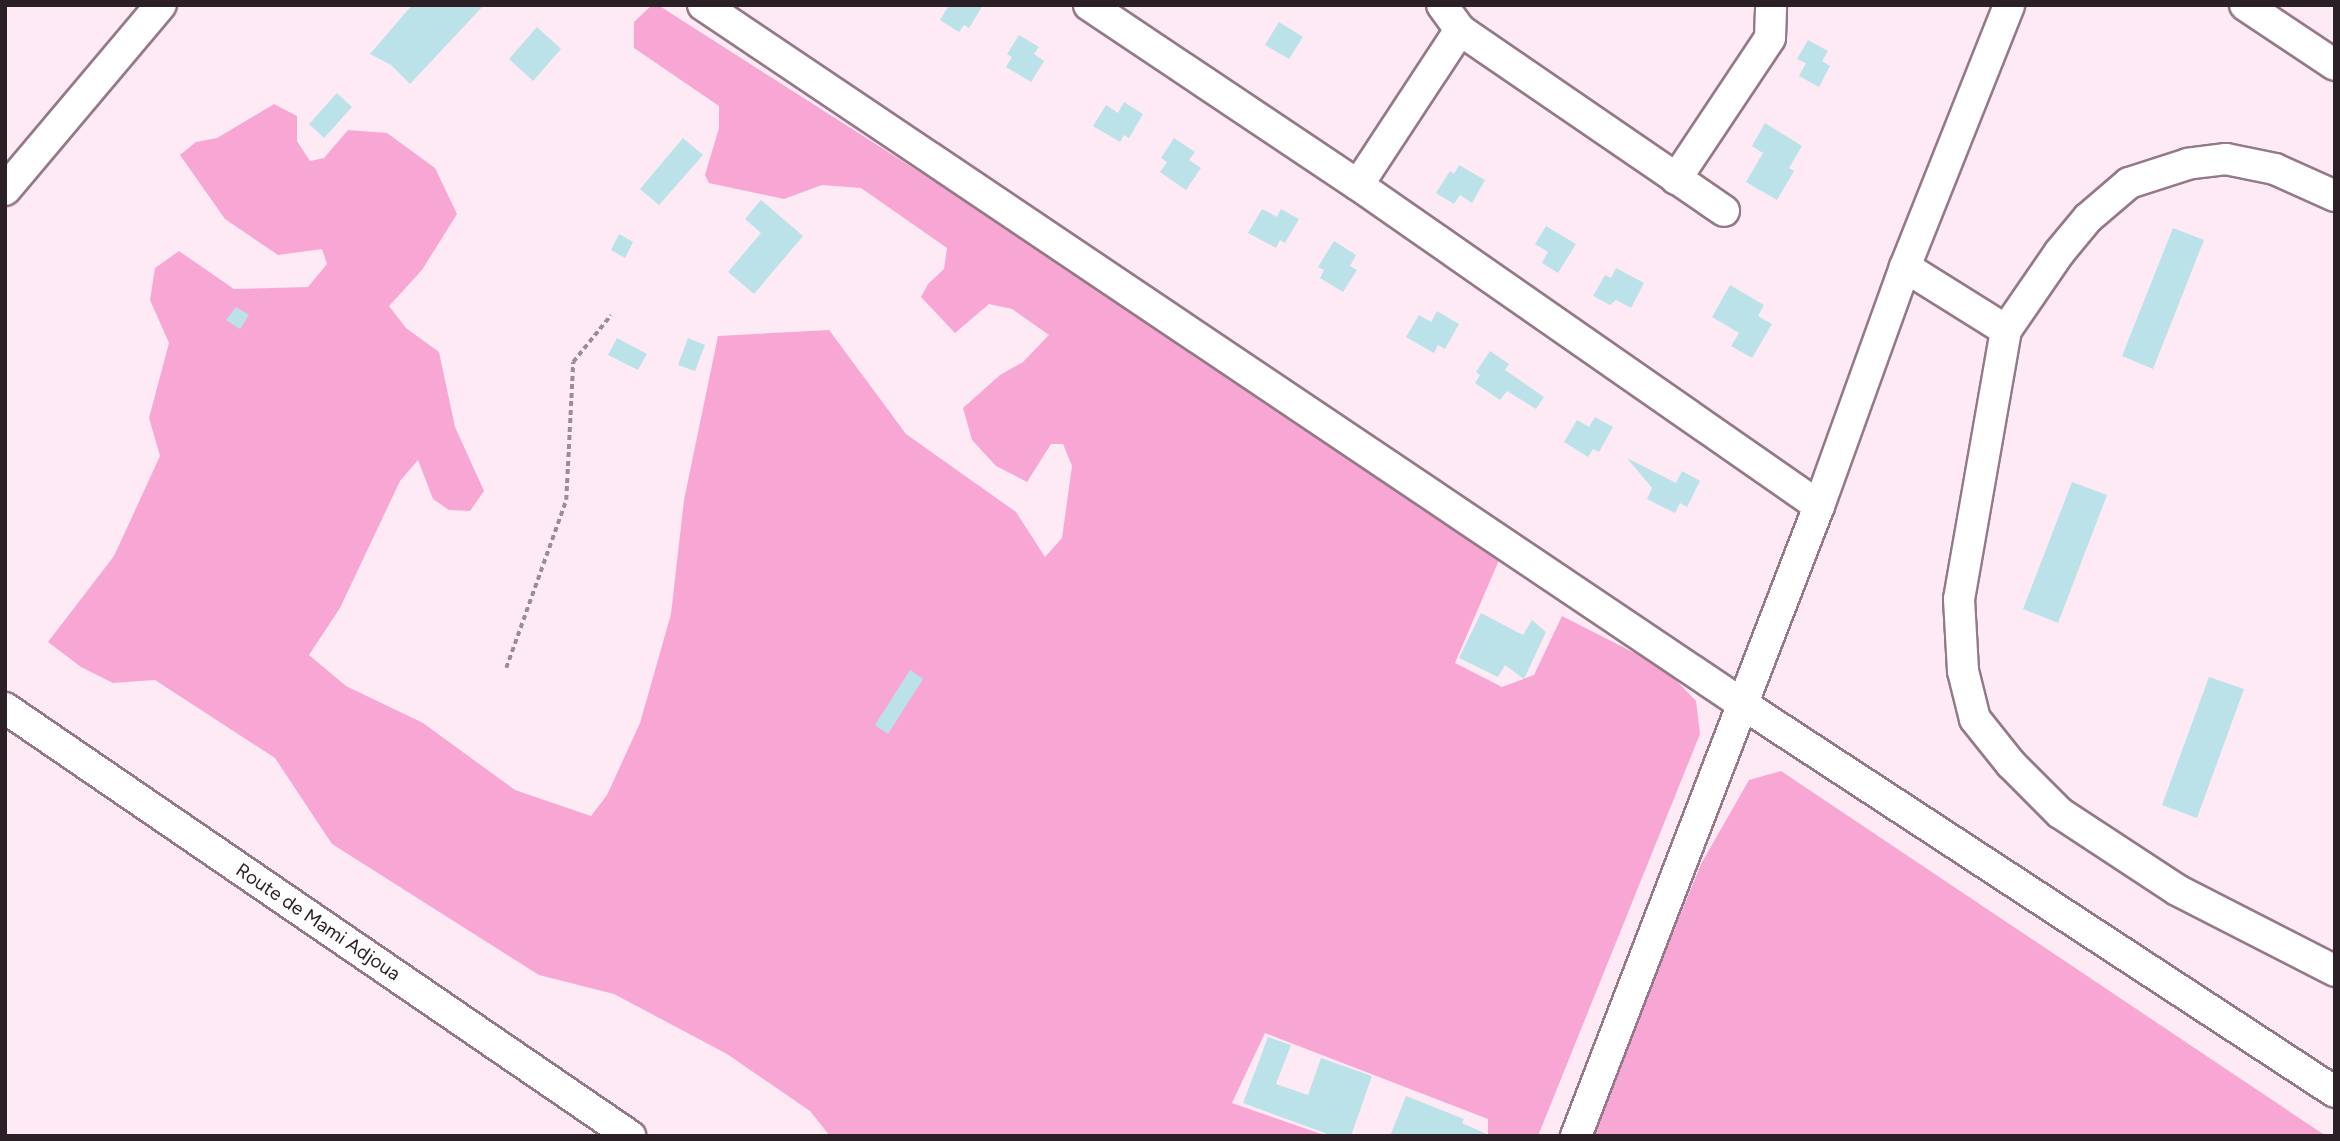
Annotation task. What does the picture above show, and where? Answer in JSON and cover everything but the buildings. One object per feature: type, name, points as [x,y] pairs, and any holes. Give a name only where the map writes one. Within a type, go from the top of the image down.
[{"type":"street","points":[[5,190],[161,5]]},
{"type":"street","points":[[703,5],[1741,703],[2335,1092]]},
{"type":"street","points":[[1089,5],[1358,185],[1819,506]]},
{"type":"street","points":[[1442,5],[1460,30],[1724,211]]},
{"type":"street","points":[[1676,179],[1770,38],[1771,5]]},
{"type":"street","points":[[1576,1136],[1819,506],[1905,267],[2009,5]]},
{"type":"street","points":[[2245,5],[2335,65]]},
{"type":"street","points":[[1358,185],[1460,30]]},
{"type":"street","points":[[2335,196],[2275,169],[2226,159],[2188,164],[2129,183],[2081,227],[2007,330],[1959,598],[1963,671],[1975,719],[2011,764],[2060,813],[2177,890],[2335,971]]},
{"type":"street","points":[[1905,267],[2007,330]]},
{"type":"street","name":"Route de Mami Adjoua","points":[[5,708],[630,1136]]},
{"type":"path","points":[[506,668],[566,500],[573,362],[611,315]]},
{"type":"shaded area","points":[[652,5],[658,5],[987,215],[1499,560],[1455,663],[1502,687],[1534,675],[1562,616],[1664,668],[1696,701],[1700,734],[1538,1136],[1488,1136],[1488,1119],[1265,1033],[1232,1103],[1327,1136],[830,1136],[810,1111],[727,1054],[614,994],[539,975],[332,844],[275,758],[155,680],[113,683],[81,667],[48,642],[114,556],[160,456],[149,418],[169,343],[150,300],[155,268],[179,251],[234,289],[308,287],[327,264],[322,249],[278,255],[225,219],[180,155],[196,142],[217,138],[274,104],[297,116],[297,141],[310,161],[324,158],[348,130],[387,133],[435,168],[457,214],[422,270],[389,306],[406,328],[439,352],[455,427],[484,491],[470,511],[449,510],[433,499],[418,460],[400,481],[340,608],[309,655],[346,686],[423,723],[515,790],[591,816],[607,795],[640,723],[671,614],[684,500],[718,336],[829,330],[906,434],[1016,512],[1045,557],[1062,538],[1072,466],[1063,444],[1051,444],[1027,482],[996,466],[972,440],[963,408],[1000,375],[1023,362],[1049,335],[1012,309],[989,304],[955,333],[921,297],[928,284],[944,269],[947,248],[861,188],[822,185],[784,199],[709,183],[705,175],[719,128],[719,106],[634,48],[634,22]]},
{"type":"shaded area","points":[[1781,771],[2326,1136],[1590,1136],[1701,864],[1749,780]]}]
